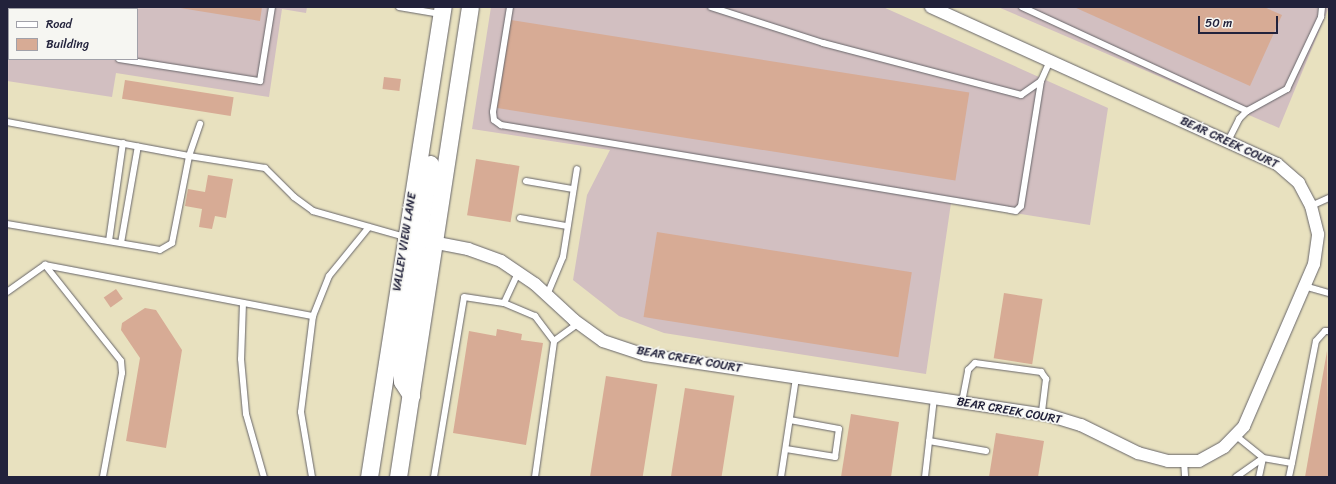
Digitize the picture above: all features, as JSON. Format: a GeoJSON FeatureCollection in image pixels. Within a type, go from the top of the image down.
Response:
{"type":"FeatureCollection","features":[{"type":"Feature","properties":{"kind":"main road"},"geometry":{"type":"LineString","coordinates":[[398,477],[470,7]]}},
{"type":"Feature","properties":{"kind":"main road","name":"VALLEY VIEW LANE"},"geometry":{"type":"LineString","coordinates":[[369,477],[442,11]]}},
{"type":"Feature","properties":{"kind":"main road"},"geometry":{"type":"LineString","coordinates":[[431,83],[436,99],[437,118],[420,225],[422,236],[434,243]]}},
{"type":"Feature","properties":{"kind":"main road"},"geometry":{"type":"LineString","coordinates":[[406,238],[416,245],[418,255],[402,364],[402,381],[411,395]]}},
{"type":"Feature","properties":{"kind":"street","name":"BEAR CREEK COURT"},"geometry":{"type":"LineString","coordinates":[[406,238],[468,249],[501,261],[547,295],[579,323],[603,341],[645,355],[1042,414],[1081,425],[1138,453],[1168,461],[1199,461],[1224,447],[1244,426],[1314,264],[1318,234],[1311,206],[1299,183],[1277,164],[930,7]]}},
{"type":"Feature","properties":{"kind":"lane"},"geometry":{"type":"LineString","coordinates":[[125,60],[260,81],[272,7]]}},
{"type":"Feature","properties":{"kind":"lane"},"geometry":{"type":"LineString","coordinates":[[399,7],[442,11]]}},
{"type":"Feature","properties":{"kind":"lane"},"geometry":{"type":"LineString","coordinates":[[510,7],[493,112],[494,120],[501,125],[1016,211],[1021,206],[1041,81],[1050,61]]}},
{"type":"Feature","properties":{"kind":"lane"},"geometry":{"type":"LineString","coordinates":[[711,7],[823,43],[988,88],[1021,95],[1041,81]]}},
{"type":"Feature","properties":{"kind":"lane"},"geometry":{"type":"LineString","coordinates":[[1022,7],[1247,111]]}},
{"type":"Feature","properties":{"kind":"lane"},"geometry":{"type":"LineString","coordinates":[[1228,141],[1239,120],[1247,111],[1287,89],[1321,17],[1322,7]]}},
{"type":"Feature","properties":{"kind":"lane"},"geometry":{"type":"LineString","coordinates":[[7,122],[189,156],[266,168],[294,197],[313,211],[369,226],[406,238]]}},
{"type":"Feature","properties":{"kind":"lane"},"geometry":{"type":"LineString","coordinates":[[7,224],[160,250],[172,243],[189,156],[200,124]]}},
{"type":"Feature","properties":{"kind":"lane"},"geometry":{"type":"LineString","coordinates":[[109,241],[123,143]]}},
{"type":"Feature","properties":{"kind":"lane"},"geometry":{"type":"LineString","coordinates":[[121,243],[138,146]]}},
{"type":"Feature","properties":{"kind":"lane"},"geometry":{"type":"LineString","coordinates":[[547,295],[560,267],[577,170]]}},
{"type":"Feature","properties":{"kind":"lane"},"geometry":{"type":"LineString","coordinates":[[526,181],[573,189]]}},
{"type":"Feature","properties":{"kind":"lane"},"geometry":{"type":"LineString","coordinates":[[1311,206],[1329,198]]}},
{"type":"Feature","properties":{"kind":"lane"},"geometry":{"type":"LineString","coordinates":[[520,218],[567,226]]}},
{"type":"Feature","properties":{"kind":"lane"},"geometry":{"type":"LineString","coordinates":[[312,477],[301,412],[313,316],[329,276],[369,226]]}},
{"type":"Feature","properties":{"kind":"lane"},"geometry":{"type":"LineString","coordinates":[[7,292],[45,265],[313,316]]}},
{"type":"Feature","properties":{"kind":"lane"},"geometry":{"type":"LineString","coordinates":[[45,265],[120,362],[122,373],[103,477]]}},
{"type":"Feature","properties":{"kind":"lane"},"geometry":{"type":"LineString","coordinates":[[504,303],[518,273]]}},
{"type":"Feature","properties":{"kind":"lane"},"geometry":{"type":"LineString","coordinates":[[1304,286],[1329,293]]}},
{"type":"Feature","properties":{"kind":"lane"},"geometry":{"type":"LineString","coordinates":[[434,477],[464,297],[504,303],[535,316],[554,341],[535,477]]}},
{"type":"Feature","properties":{"kind":"lane"},"geometry":{"type":"LineString","coordinates":[[243,303],[241,359],[246,414],[264,477]]}},
{"type":"Feature","properties":{"kind":"lane"},"geometry":{"type":"LineString","coordinates":[[554,341],[579,323]]}},
{"type":"Feature","properties":{"kind":"lane"},"geometry":{"type":"LineString","coordinates":[[1289,477],[1316,341],[1325,331],[1329,331]]}},
{"type":"Feature","properties":{"kind":"lane"},"geometry":{"type":"LineString","coordinates":[[962,402],[968,370],[975,363],[1040,372],[1046,379],[1042,414]]}},
{"type":"Feature","properties":{"kind":"lane"},"geometry":{"type":"LineString","coordinates":[[781,477],[796,378]]}},
{"type":"Feature","properties":{"kind":"lane"},"geometry":{"type":"LineString","coordinates":[[925,477],[934,398]]}},
{"type":"Feature","properties":{"kind":"lane"},"geometry":{"type":"LineString","coordinates":[[786,449],[835,457],[839,429],[790,420]]}},
{"type":"Feature","properties":{"kind":"lane"},"geometry":{"type":"LineString","coordinates":[[1235,435],[1263,458],[1292,463]]}},
{"type":"Feature","properties":{"kind":"lane"},"geometry":{"type":"LineString","coordinates":[[929,441],[986,451]]}},
{"type":"Feature","properties":{"kind":"lane"},"geometry":{"type":"LineString","coordinates":[[1236,477],[1263,458]]}},
{"type":"Feature","properties":{"kind":"lane"},"geometry":{"type":"LineString","coordinates":[[1259,477],[1263,458]]}},
{"type":"Feature","properties":{"kind":"lane"},"geometry":{"type":"LineString","coordinates":[[1184,461],[1185,477]]}},
{"type":"Feature","properties":{"kind":"shaded area"},"geometry":{"type":"Polygon","coordinates":[[[7,7],[307,7],[306,13],[282,9],[269,97],[116,73],[112,97],[7,81],[7,7]]]}},
{"type":"Feature","properties":{"kind":"shaded area"},"geometry":{"type":"Polygon","coordinates":[[[491,7],[883,7],[1108,108],[1090,225],[951,203],[926,374],[664,333],[619,316],[573,280],[587,195],[610,150],[472,129],[491,7]]]}},
{"type":"Feature","properties":{"kind":"shaded area"},"geometry":{"type":"Polygon","coordinates":[[[998,7],[1329,7],[1279,128],[998,7]]]}},
{"type":"Feature","properties":{"kind":"building"},"geometry":{"type":"Polygon","coordinates":[[[174,7],[262,7],[260,21],[174,7]]]}},
{"type":"Feature","properties":{"kind":"building"},"geometry":{"type":"Polygon","coordinates":[[[1074,7],[1264,7],[1282,15],[1250,86],[1074,7]]]}},
{"type":"Feature","properties":{"kind":"building"},"geometry":{"type":"Polygon","coordinates":[[[511,20],[969,93],[955,180],[497,108],[511,20]]]}},
{"type":"Feature","properties":{"kind":"building"},"geometry":{"type":"Polygon","coordinates":[[[384,77],[401,79],[399,91],[383,89],[384,77]]]}},
{"type":"Feature","properties":{"kind":"building"},"geometry":{"type":"Polygon","coordinates":[[[125,80],[234,97],[231,116],[122,99],[125,80]]]}},
{"type":"Feature","properties":{"kind":"building"},"geometry":{"type":"Polygon","coordinates":[[[476,159],[519,166],[511,222],[467,215],[476,159]]]}},
{"type":"Feature","properties":{"kind":"building"},"geometry":{"type":"Polygon","coordinates":[[[208,175],[233,179],[226,218],[215,216],[212,229],[199,227],[202,209],[185,206],[188,189],[205,192],[208,175]]]}},
{"type":"Feature","properties":{"kind":"building"},"geometry":{"type":"Polygon","coordinates":[[[657,232],[912,272],[898,357],[644,317],[657,232]]]}},
{"type":"Feature","properties":{"kind":"building"},"geometry":{"type":"Polygon","coordinates":[[[116,289],[123,299],[111,307],[104,298],[116,289]]]}},
{"type":"Feature","properties":{"kind":"building"},"geometry":{"type":"Polygon","coordinates":[[[1004,293],[1043,299],[1032,364],[994,358],[1004,293]]]}},
{"type":"Feature","properties":{"kind":"building"},"geometry":{"type":"Polygon","coordinates":[[[145,308],[156,310],[182,350],[166,448],[126,441],[140,358],[121,330],[122,323],[145,308]]]}},
{"type":"Feature","properties":{"kind":"building"},"geometry":{"type":"Polygon","coordinates":[[[497,329],[522,334],[521,340],[543,343],[526,445],[453,433],[469,331],[496,336],[497,329]]]}},
{"type":"Feature","properties":{"kind":"building"},"geometry":{"type":"Polygon","coordinates":[[[1327,351],[1329,477],[1305,477],[1327,351]]]}},
{"type":"Feature","properties":{"kind":"building"},"geometry":{"type":"Polygon","coordinates":[[[606,376],[657,384],[643,477],[590,477],[606,376]]]}},
{"type":"Feature","properties":{"kind":"building"},"geometry":{"type":"Polygon","coordinates":[[[685,388],[734,396],[722,477],[671,477],[685,388]]]}},
{"type":"Feature","properties":{"kind":"building"},"geometry":{"type":"Polygon","coordinates":[[[851,414],[899,422],[891,477],[841,477],[851,414]]]}},
{"type":"Feature","properties":{"kind":"building"},"geometry":{"type":"Polygon","coordinates":[[[996,433],[1044,441],[1038,477],[989,477],[996,433]]]}}]}
